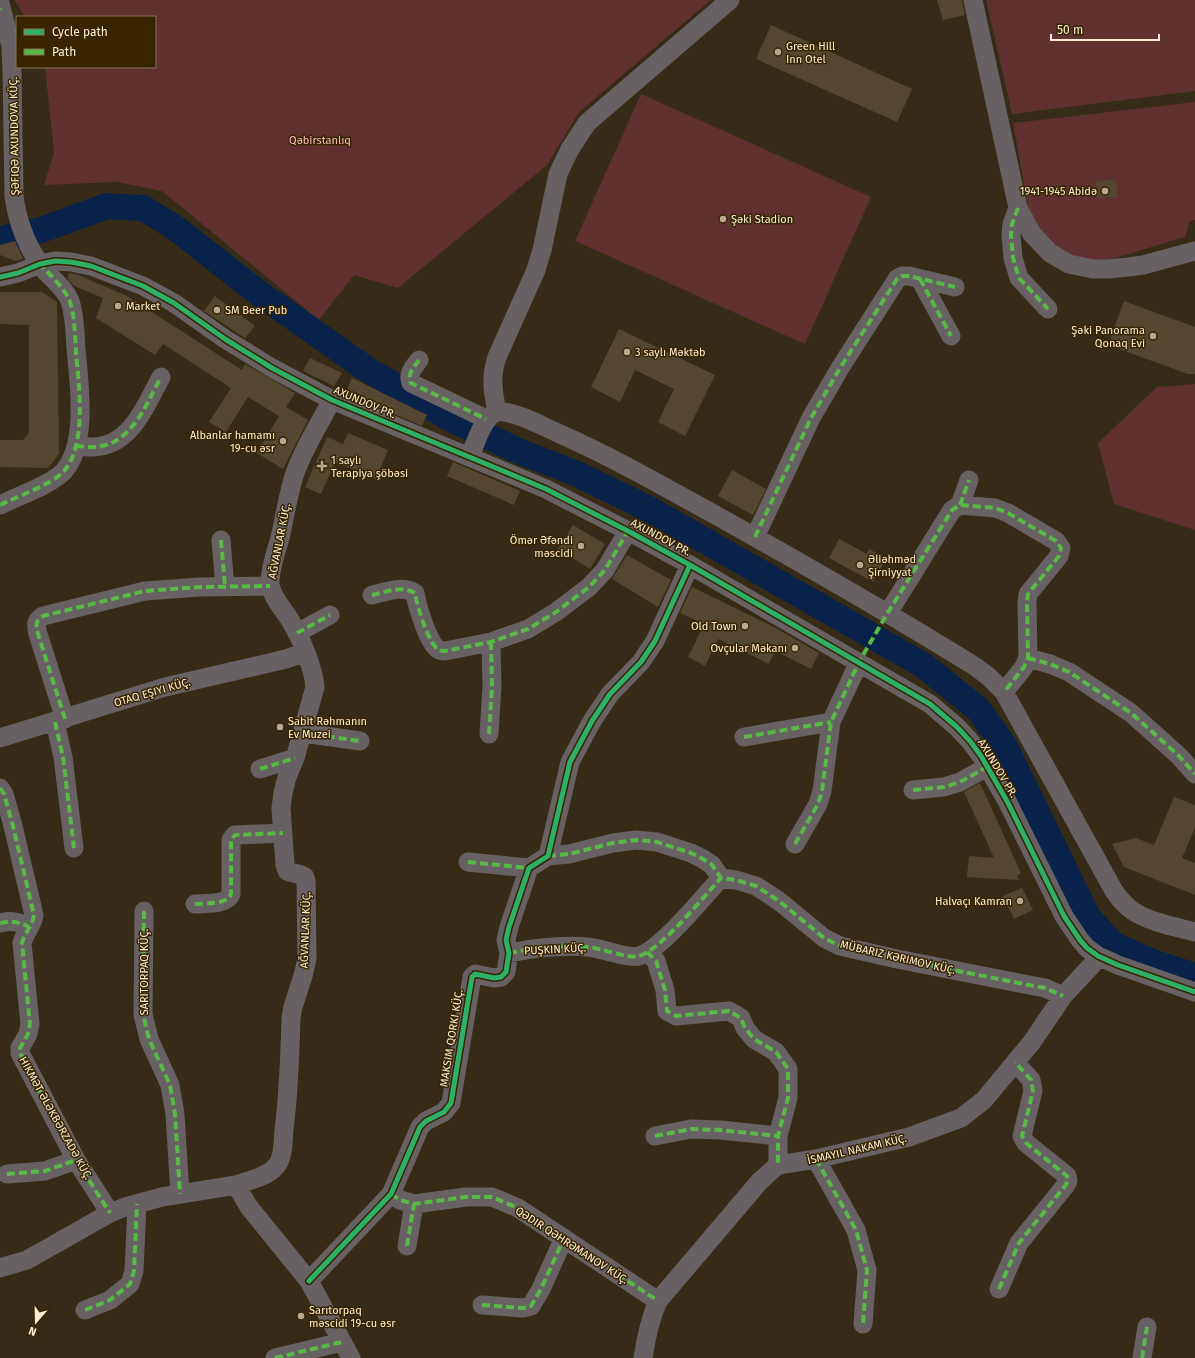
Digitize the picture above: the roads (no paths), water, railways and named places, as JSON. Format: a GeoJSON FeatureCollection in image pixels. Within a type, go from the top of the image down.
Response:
{"type":"FeatureCollection","features":[{"type":"Feature","properties":{"kind":"street"},"geometry":{"type":"LineString","coordinates":[[473,449],[492,416],[493,368],[536,270],[542,250],[558,174],[570,149],[587,123],[730,0]]}},
{"type":"Feature","properties":{"kind":"street"},"geometry":{"type":"LineString","coordinates":[[974,0],[1018,208],[1032,234],[1050,253],[1069,264],[1093,268],[1108,269],[1143,265],[1195,251]]}},
{"type":"Feature","properties":{"kind":"street","name":"ŞƏFIQƏ AXUNDOVA KÜÇ."},"geometry":{"type":"LineString","coordinates":[[0,7],[11,46],[13,79],[14,196],[16,209],[29,244],[40,264],[57,282],[69,300],[73,320],[81,406],[76,446],[64,470],[51,481],[0,505]]}},
{"type":"Feature","properties":{"kind":"street"},"geometry":{"type":"LineString","coordinates":[[1018,208],[1012,224],[1010,235],[1013,258],[1019,278],[1048,309]]}},
{"type":"Feature","properties":{"kind":"street","name":"AXUNDOV PR."},"geometry":{"type":"LineString","coordinates":[[0,277],[18,273],[40,264],[56,261],[91,266],[143,286],[174,303],[225,339],[272,368],[332,400],[473,449],[690,565],[930,704],[944,714],[970,741],[987,767],[1007,801],[1064,916],[1087,948],[1098,956],[1118,965],[1195,992]]}},
{"type":"Feature","properties":{"kind":"street"},"geometry":{"type":"LineString","coordinates":[[755,537],[810,418],[897,279],[902,276],[955,287]]}},
{"type":"Feature","properties":{"kind":"street"},"geometry":{"type":"LineString","coordinates":[[920,279],[950,336]]}},
{"type":"Feature","properties":{"kind":"street"},"geometry":{"type":"LineString","coordinates":[[419,360],[410,372],[409,378],[411,383],[492,416],[504,412],[530,421],[619,462],[888,613],[976,667],[1004,692],[1114,891],[1123,903],[1133,912],[1150,919],[1195,932]]}},
{"type":"Feature","properties":{"kind":"street"},"geometry":{"type":"LineString","coordinates":[[76,446],[93,448],[119,439],[130,430],[139,417],[161,377]]}},
{"type":"Feature","properties":{"kind":"street","name":"AĞVANLAR KÜÇ."},"geometry":{"type":"LineString","coordinates":[[236,1185],[262,1176],[272,1170],[279,1162],[282,1152],[289,1092],[293,1007],[304,976],[306,959],[306,881],[305,877],[301,874],[290,873],[287,871],[285,865],[281,808],[282,793],[303,733],[315,687],[314,676],[297,633],[270,586],[272,569],[289,493],[296,472],[309,443],[332,400]]}},
{"type":"Feature","properties":{"kind":"street"},"geometry":{"type":"LineString","coordinates":[[888,613],[952,510],[960,505],[970,480]]}},
{"type":"Feature","properties":{"kind":"street"},"geometry":{"type":"LineString","coordinates":[[960,505],[995,508],[1008,513],[1056,541],[1061,548],[1059,556],[1028,594],[1028,658],[1024,667],[1004,692]]}},
{"type":"Feature","properties":{"kind":"street"},"geometry":{"type":"LineString","coordinates":[[372,595],[401,588],[415,593],[417,607],[432,642],[438,650],[445,651],[490,642],[528,629],[556,612],[589,587],[605,570],[628,531]]}},
{"type":"Feature","properties":{"kind":"street"},"geometry":{"type":"LineString","coordinates":[[221,540],[225,587]]}},
{"type":"Feature","properties":{"kind":"street"},"geometry":{"type":"LineString","coordinates":[[548,856],[570,762],[592,721],[610,694],[641,662],[655,641],[690,565]]}},
{"type":"Feature","properties":{"kind":"street"},"geometry":{"type":"LineString","coordinates":[[74,848],[62,757],[60,720],[38,634],[36,624],[38,620],[43,616],[144,591],[200,587],[270,586]]}},
{"type":"Feature","properties":{"kind":"street"},"geometry":{"type":"LineString","coordinates":[[297,633],[330,615]]}},
{"type":"Feature","properties":{"kind":"street"},"geometry":{"type":"LineString","coordinates":[[489,734],[492,687],[490,642]]}},
{"type":"Feature","properties":{"kind":"street","name":"OTAQ EŞIYI KÜÇ."},"geometry":{"type":"LineString","coordinates":[[0,738],[165,687],[286,658],[305,652]]}},
{"type":"Feature","properties":{"kind":"street"},"geometry":{"type":"LineString","coordinates":[[1028,658],[1050,664],[1069,672],[1131,714],[1179,756],[1195,774]]}},
{"type":"Feature","properties":{"kind":"street"},"geometry":{"type":"LineString","coordinates":[[795,844],[818,804],[822,791],[831,722],[859,662]]}},
{"type":"Feature","properties":{"kind":"street"},"geometry":{"type":"LineString","coordinates":[[744,738],[831,722]]}},
{"type":"Feature","properties":{"kind":"street"},"geometry":{"type":"LineString","coordinates":[[303,733],[360,741]]}},
{"type":"Feature","properties":{"kind":"street"},"geometry":{"type":"LineString","coordinates":[[260,769],[295,758]]}},
{"type":"Feature","properties":{"kind":"street"},"geometry":{"type":"LineString","coordinates":[[913,790],[944,787],[960,782],[987,767]]}},
{"type":"Feature","properties":{"kind":"street","name":"HIKMƏT ƏLƏKBƏRZADƏ KÜÇ."},"geometry":{"type":"LineString","coordinates":[[0,788],[4,794],[12,822],[34,915],[33,921],[24,935],[22,943],[30,1024],[28,1034],[20,1048],[20,1053],[76,1160],[110,1213]]}},
{"type":"Feature","properties":{"kind":"street"},"geometry":{"type":"LineString","coordinates":[[196,904],[226,901],[230,898],[231,840],[236,835],[283,833]]}},
{"type":"Feature","properties":{"kind":"street"},"geometry":{"type":"LineString","coordinates":[[468,862],[529,868],[548,856],[569,854],[613,843],[636,840],[657,842],[691,853],[712,865],[721,878]]}},
{"type":"Feature","properties":{"kind":"street","name":"MAKSIM QORKI KÜÇ."},"geometry":{"type":"LineString","coordinates":[[309,1281],[391,1194],[420,1127],[426,1121],[444,1112],[451,1103],[472,977],[475,974],[494,978],[501,977],[506,972],[509,953],[506,940],[529,868]]}},
{"type":"Feature","properties":{"kind":"street","name":"PUŞKIN KÜÇ."},"geometry":{"type":"LineString","coordinates":[[509,953],[522,950],[589,947],[631,956],[639,956],[665,939],[721,878]]}},
{"type":"Feature","properties":{"kind":"street","name":"MÜBARIZ KƏRIMOV KÜÇ."},"geometry":{"type":"LineString","coordinates":[[721,878],[736,880],[756,886],[779,901],[824,938],[840,946],[897,959],[1045,988],[1063,996]]}},
{"type":"Feature","properties":{"kind":"street"},"geometry":{"type":"LineString","coordinates":[[144,911],[143,1014],[149,1039],[170,1086],[175,1114],[180,1194]]}},
{"type":"Feature","properties":{"kind":"street"},"geometry":{"type":"LineString","coordinates":[[0,923],[8,921],[18,922],[29,927]]}},
{"type":"Feature","properties":{"kind":"street"},"geometry":{"type":"LineString","coordinates":[[647,952],[656,961],[665,990],[667,1011],[676,1016],[729,1011],[741,1018],[745,1028],[754,1039],[776,1052],[788,1069],[788,1098],[778,1136],[778,1165]]}},
{"type":"Feature","properties":{"kind":"street"},"geometry":{"type":"LineString","coordinates":[[643,1358],[653,1311],[658,1300],[760,1181],[778,1165],[816,1159],[910,1137],[961,1118],[984,1100],[1032,1042],[1063,996],[1098,956]]}},
{"type":"Feature","properties":{"kind":"street"},"geometry":{"type":"LineString","coordinates":[[999,1289],[1019,1243],[1068,1181],[1067,1176],[1026,1143],[1022,1136],[1033,1091],[1031,1080],[1016,1062]]}},
{"type":"Feature","properties":{"kind":"street"},"geometry":{"type":"LineString","coordinates":[[655,1136],[691,1129],[720,1130],[778,1136]]}},
{"type":"Feature","properties":{"kind":"street"},"geometry":{"type":"LineString","coordinates":[[816,1159],[856,1230],[867,1270],[863,1324]]}},
{"type":"Feature","properties":{"kind":"street"},"geometry":{"type":"LineString","coordinates":[[7,1174],[45,1172],[76,1160]]}},
{"type":"Feature","properties":{"kind":"street"},"geometry":{"type":"LineString","coordinates":[[0,1268],[26,1260],[110,1213],[162,1197],[236,1185],[248,1207],[309,1281],[351,1358]]}},
{"type":"Feature","properties":{"kind":"street","name":"QƏDIR QƏHRƏMANOV KÜÇ."},"geometry":{"type":"LineString","coordinates":[[391,1194],[400,1200],[414,1204],[466,1196],[492,1197],[518,1208],[658,1300]]}},
{"type":"Feature","properties":{"kind":"street"},"geometry":{"type":"LineString","coordinates":[[85,1310],[110,1300],[130,1284],[134,1271],[137,1204]]}},
{"type":"Feature","properties":{"kind":"street"},"geometry":{"type":"LineString","coordinates":[[407,1246],[414,1204]]}},
{"type":"Feature","properties":{"kind":"street"},"geometry":{"type":"LineString","coordinates":[[482,1304],[523,1308],[531,1306],[541,1289],[564,1238]]}},
{"type":"Feature","properties":{"kind":"street"},"geometry":{"type":"LineString","coordinates":[[1142,1358],[1148,1327]]}},
{"type":"Feature","properties":{"kind":"street"},"geometry":{"type":"LineString","coordinates":[[275,1358],[342,1342]]}},
{"type":"Feature","properties":{"kind":"waterway"},"geometry":{"type":"LineString","coordinates":[[0,239],[41,230],[107,206],[143,208],[174,227],[260,294],[365,368],[451,419],[516,450],[577,474],[651,510],[923,665],[978,709],[1004,745],[1088,917],[1114,945],[1155,963],[1195,976]]}},
{"type":"Feature","properties":{"kind":"place","name":"Green Hill Inn Otel"},"geometry":{"type":"Point","coordinates":[778,52]}},
{"type":"Feature","properties":{"kind":"place","name":"1941-1945 Abidə"},"geometry":{"type":"Point","coordinates":[1105,191]}},
{"type":"Feature","properties":{"kind":"place","name":"Şəki Stadion"},"geometry":{"type":"Point","coordinates":[723,219]}},
{"type":"Feature","properties":{"kind":"place","name":"Market"},"geometry":{"type":"Point","coordinates":[118,306]}},
{"type":"Feature","properties":{"kind":"place","name":"SM Beer Pub"},"geometry":{"type":"Point","coordinates":[217,310]}},
{"type":"Feature","properties":{"kind":"place","name":"Şəki Panorama Qonaq Evi"},"geometry":{"type":"Point","coordinates":[1153,336]}},
{"type":"Feature","properties":{"kind":"place","name":"3 saylı Məktəb"},"geometry":{"type":"Point","coordinates":[627,352]}},
{"type":"Feature","properties":{"kind":"place","name":"Albanlar hamamı 19-cu əsr"},"geometry":{"type":"Point","coordinates":[283,441]}},
{"type":"Feature","properties":{"kind":"place","name":"1 saylı Terapiya şöbəsi"},"geometry":{"type":"Point","coordinates":[322,466]}},
{"type":"Feature","properties":{"kind":"place","name":"Ömər Əfəndi məscidi"},"geometry":{"type":"Point","coordinates":[581,546]}},
{"type":"Feature","properties":{"kind":"place","name":"Əliəhməd Şirniyyat"},"geometry":{"type":"Point","coordinates":[860,565]}},
{"type":"Feature","properties":{"kind":"place","name":"Old Town"},"geometry":{"type":"Point","coordinates":[745,626]}},
{"type":"Feature","properties":{"kind":"place","name":"Ovçular Məkanı"},"geometry":{"type":"Point","coordinates":[795,648]}},
{"type":"Feature","properties":{"kind":"place","name":"Sabit Rəhmanın Ev Muzei"},"geometry":{"type":"Point","coordinates":[280,727]}},
{"type":"Feature","properties":{"kind":"place","name":"Halvaçı Kamran"},"geometry":{"type":"Point","coordinates":[1020,901]}},
{"type":"Feature","properties":{"kind":"place","name":"Sarıtorpaq məscidi 19-cu əsr"},"geometry":{"type":"Point","coordinates":[301,1316]}},
{"type":"Feature","properties":{"kind":"park label","name":"Qəbirstanlıq"},"geometry":{"type":"Point","coordinates":[320,140]}}]}
